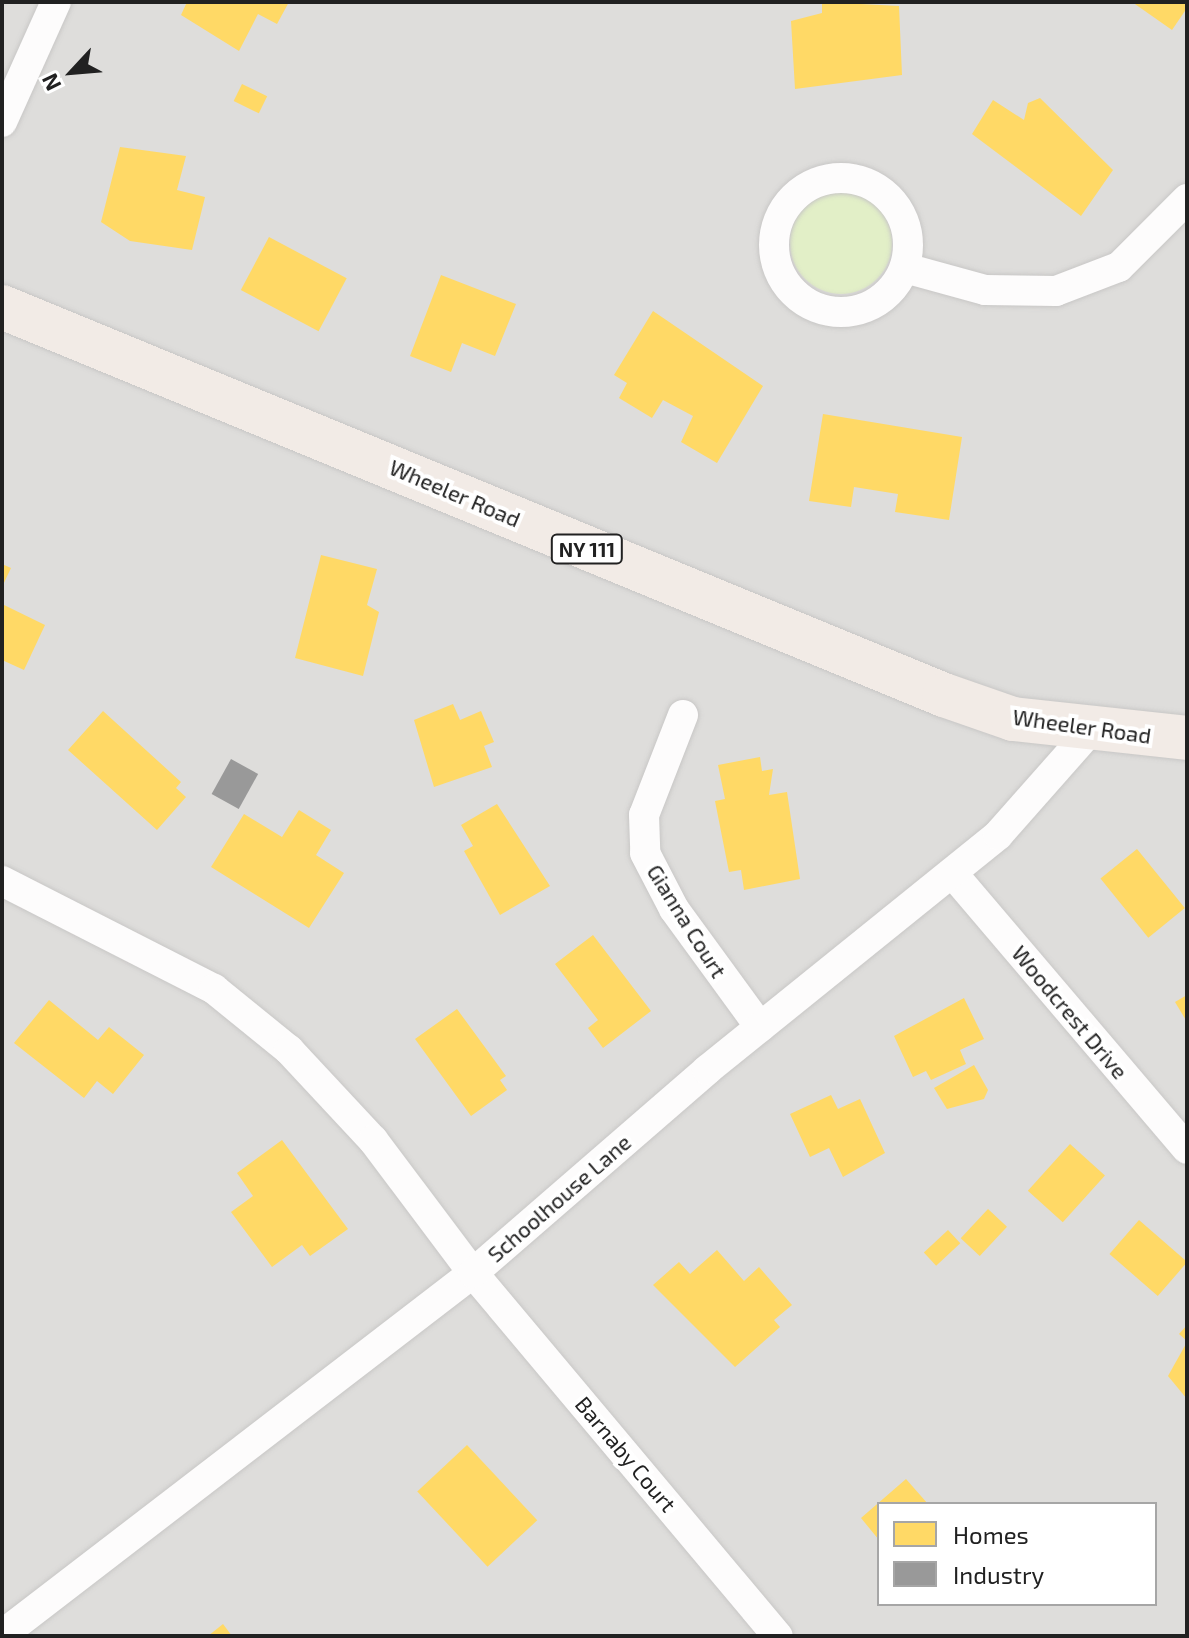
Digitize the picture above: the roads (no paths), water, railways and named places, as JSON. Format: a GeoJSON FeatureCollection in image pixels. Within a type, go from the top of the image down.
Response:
{"type":"FeatureCollection","features":[{"type":"Feature","properties":{"kind":"main road","name":"Wheeler Road"},"geometry":{"type":"LineString","coordinates":[[2,307],[944,695],[1013,719],[1089,732],[1187,738]]}},
{"type":"Feature","properties":{"kind":"street"},"geometry":{"type":"LineString","coordinates":[[2,122],[56,2]]}},
{"type":"Feature","properties":{"kind":"street"},"geometry":{"type":"LineString","coordinates":[[862,180],[897,205],[906,225],[905,268],[877,303],[833,313],[793,292],[780,273],[776,229],[784,208],[818,181],[862,180]]}},
{"type":"Feature","properties":{"kind":"street"},"geometry":{"type":"LineString","coordinates":[[905,268],[985,290],[1056,291],[1119,267],[1187,199]]}},
{"type":"Feature","properties":{"kind":"street","name":"Gianna Court"},"geometry":{"type":"LineString","coordinates":[[683,715],[644,815],[645,853],[674,909],[760,1027]]}},
{"type":"Feature","properties":{"kind":"street","name":"Schoolhouse Lane"},"geometry":{"type":"LineString","coordinates":[[2,1635],[473,1273],[760,1027],[953,874],[1026,806],[1089,732]]}},
{"type":"Feature","properties":{"kind":"street","name":"Woodcrest Drive"},"geometry":{"type":"LineString","coordinates":[[953,874],[1187,1149]]}},
{"type":"Feature","properties":{"kind":"street","name":"Barnaby Court"},"geometry":{"type":"LineString","coordinates":[[2,881],[129,939],[214,989],[289,1050],[373,1140],[473,1273],[778,1636]]}}]}
